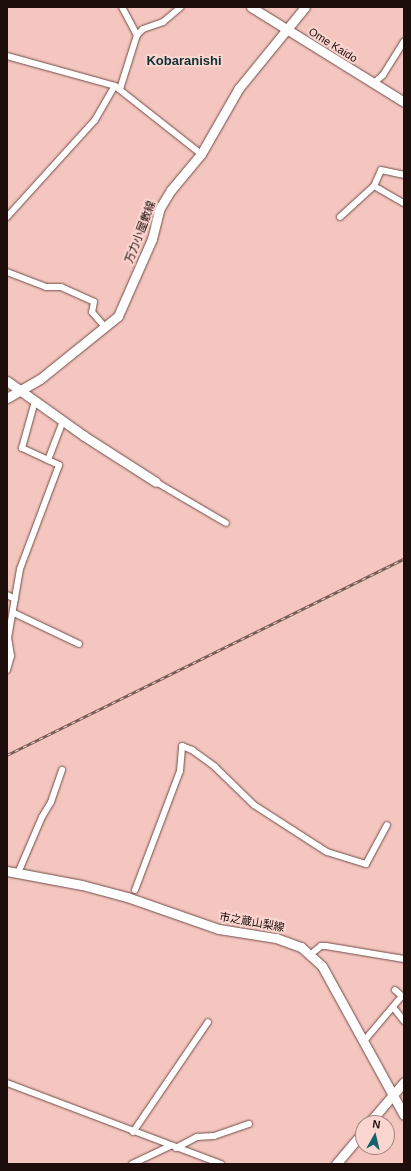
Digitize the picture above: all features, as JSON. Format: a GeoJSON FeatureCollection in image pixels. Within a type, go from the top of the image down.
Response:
{"type":"FeatureCollection","features":[{"type":"Feature","properties":{"kind":"main road","name":"Ome Kaido"},"geometry":{"type":"LineString","coordinates":[[251,7],[404,102]]}},
{"type":"Feature","properties":{"kind":"main road","name":"万力小屋敷線"},"geometry":{"type":"LineString","coordinates":[[7,398],[40,379],[106,328],[121,310],[152,239],[160,208],[171,190],[201,154],[239,88],[305,7]]}},
{"type":"Feature","properties":{"kind":"main road"},"geometry":{"type":"LineString","coordinates":[[7,381],[63,421],[156,482]]}},
{"type":"Feature","properties":{"kind":"main road","name":"市之蔵山梨線"},"geometry":{"type":"LineString","coordinates":[[7,871],[82,885],[127,897],[219,929],[287,941],[311,954],[322,966],[404,1115]]}},
{"type":"Feature","properties":{"kind":"main road"},"geometry":{"type":"LineString","coordinates":[[375,1115],[404,1082]]}},
{"type":"Feature","properties":{"kind":"main road"},"geometry":{"type":"LineString","coordinates":[[336,1164],[355,1141]]}},
{"type":"Feature","properties":{"kind":"street"},"geometry":{"type":"LineString","coordinates":[[122,7],[137,35]]}},
{"type":"Feature","properties":{"kind":"street"},"geometry":{"type":"LineString","coordinates":[[7,217],[96,120],[117,88],[137,35],[143,29],[163,22],[181,7]]}},
{"type":"Feature","properties":{"kind":"street"},"geometry":{"type":"LineString","coordinates":[[373,84],[383,74],[402,49],[404,41]]}},
{"type":"Feature","properties":{"kind":"street"},"geometry":{"type":"LineString","coordinates":[[7,56],[117,88],[201,154]]}},
{"type":"Feature","properties":{"kind":"street"},"geometry":{"type":"LineString","coordinates":[[340,217],[374,186],[381,170],[404,175]]}},
{"type":"Feature","properties":{"kind":"street"},"geometry":{"type":"LineString","coordinates":[[374,186],[404,203]]}},
{"type":"Feature","properties":{"kind":"street"},"geometry":{"type":"LineString","coordinates":[[7,272],[46,287],[61,287],[94,302],[92,312],[106,328]]}},
{"type":"Feature","properties":{"kind":"street"},"geometry":{"type":"LineString","coordinates":[[7,670],[11,656],[8,638],[14,612],[15,598],[28,544],[59,465],[22,448],[35,401]]}},
{"type":"Feature","properties":{"kind":"street"},"geometry":{"type":"LineString","coordinates":[[48,460],[63,421]]}},
{"type":"Feature","properties":{"kind":"street"},"geometry":{"type":"LineString","coordinates":[[156,482],[226,523]]}},
{"type":"Feature","properties":{"kind":"street"},"geometry":{"type":"LineString","coordinates":[[7,595],[15,598]]}},
{"type":"Feature","properties":{"kind":"street"},"geometry":{"type":"LineString","coordinates":[[14,612],[79,644]]}},
{"type":"Feature","properties":{"kind":"street"},"geometry":{"type":"LineString","coordinates":[[135,890],[180,771],[182,746],[192,750],[215,767],[254,805],[328,852],[366,864],[387,825]]}},
{"type":"Feature","properties":{"kind":"street"},"geometry":{"type":"LineString","coordinates":[[18,873],[51,802],[62,770]]}},
{"type":"Feature","properties":{"kind":"street"},"geometry":{"type":"LineString","coordinates":[[311,954],[321,946],[326,946],[404,959]]}},
{"type":"Feature","properties":{"kind":"street"},"geometry":{"type":"LineString","coordinates":[[364,1041],[403,996],[395,990]]}},
{"type":"Feature","properties":{"kind":"street"},"geometry":{"type":"LineString","coordinates":[[394,1007],[404,1020]]}},
{"type":"Feature","properties":{"kind":"street"},"geometry":{"type":"LineString","coordinates":[[133,1132],[208,1022]]}},
{"type":"Feature","properties":{"kind":"street"},"geometry":{"type":"LineString","coordinates":[[7,1083],[133,1132],[221,1164]]}},
{"type":"Feature","properties":{"kind":"street"},"geometry":{"type":"LineString","coordinates":[[132,1164],[197,1137],[214,1136],[249,1124]]}},
{"type":"Feature","properties":{"kind":"railway"},"geometry":{"type":"LineString","coordinates":[[7,755],[404,559]]}},
{"type":"Feature","properties":{"kind":"district","name":"Kobaranishi"},"geometry":{"type":"Point","coordinates":[184,61]}}]}
